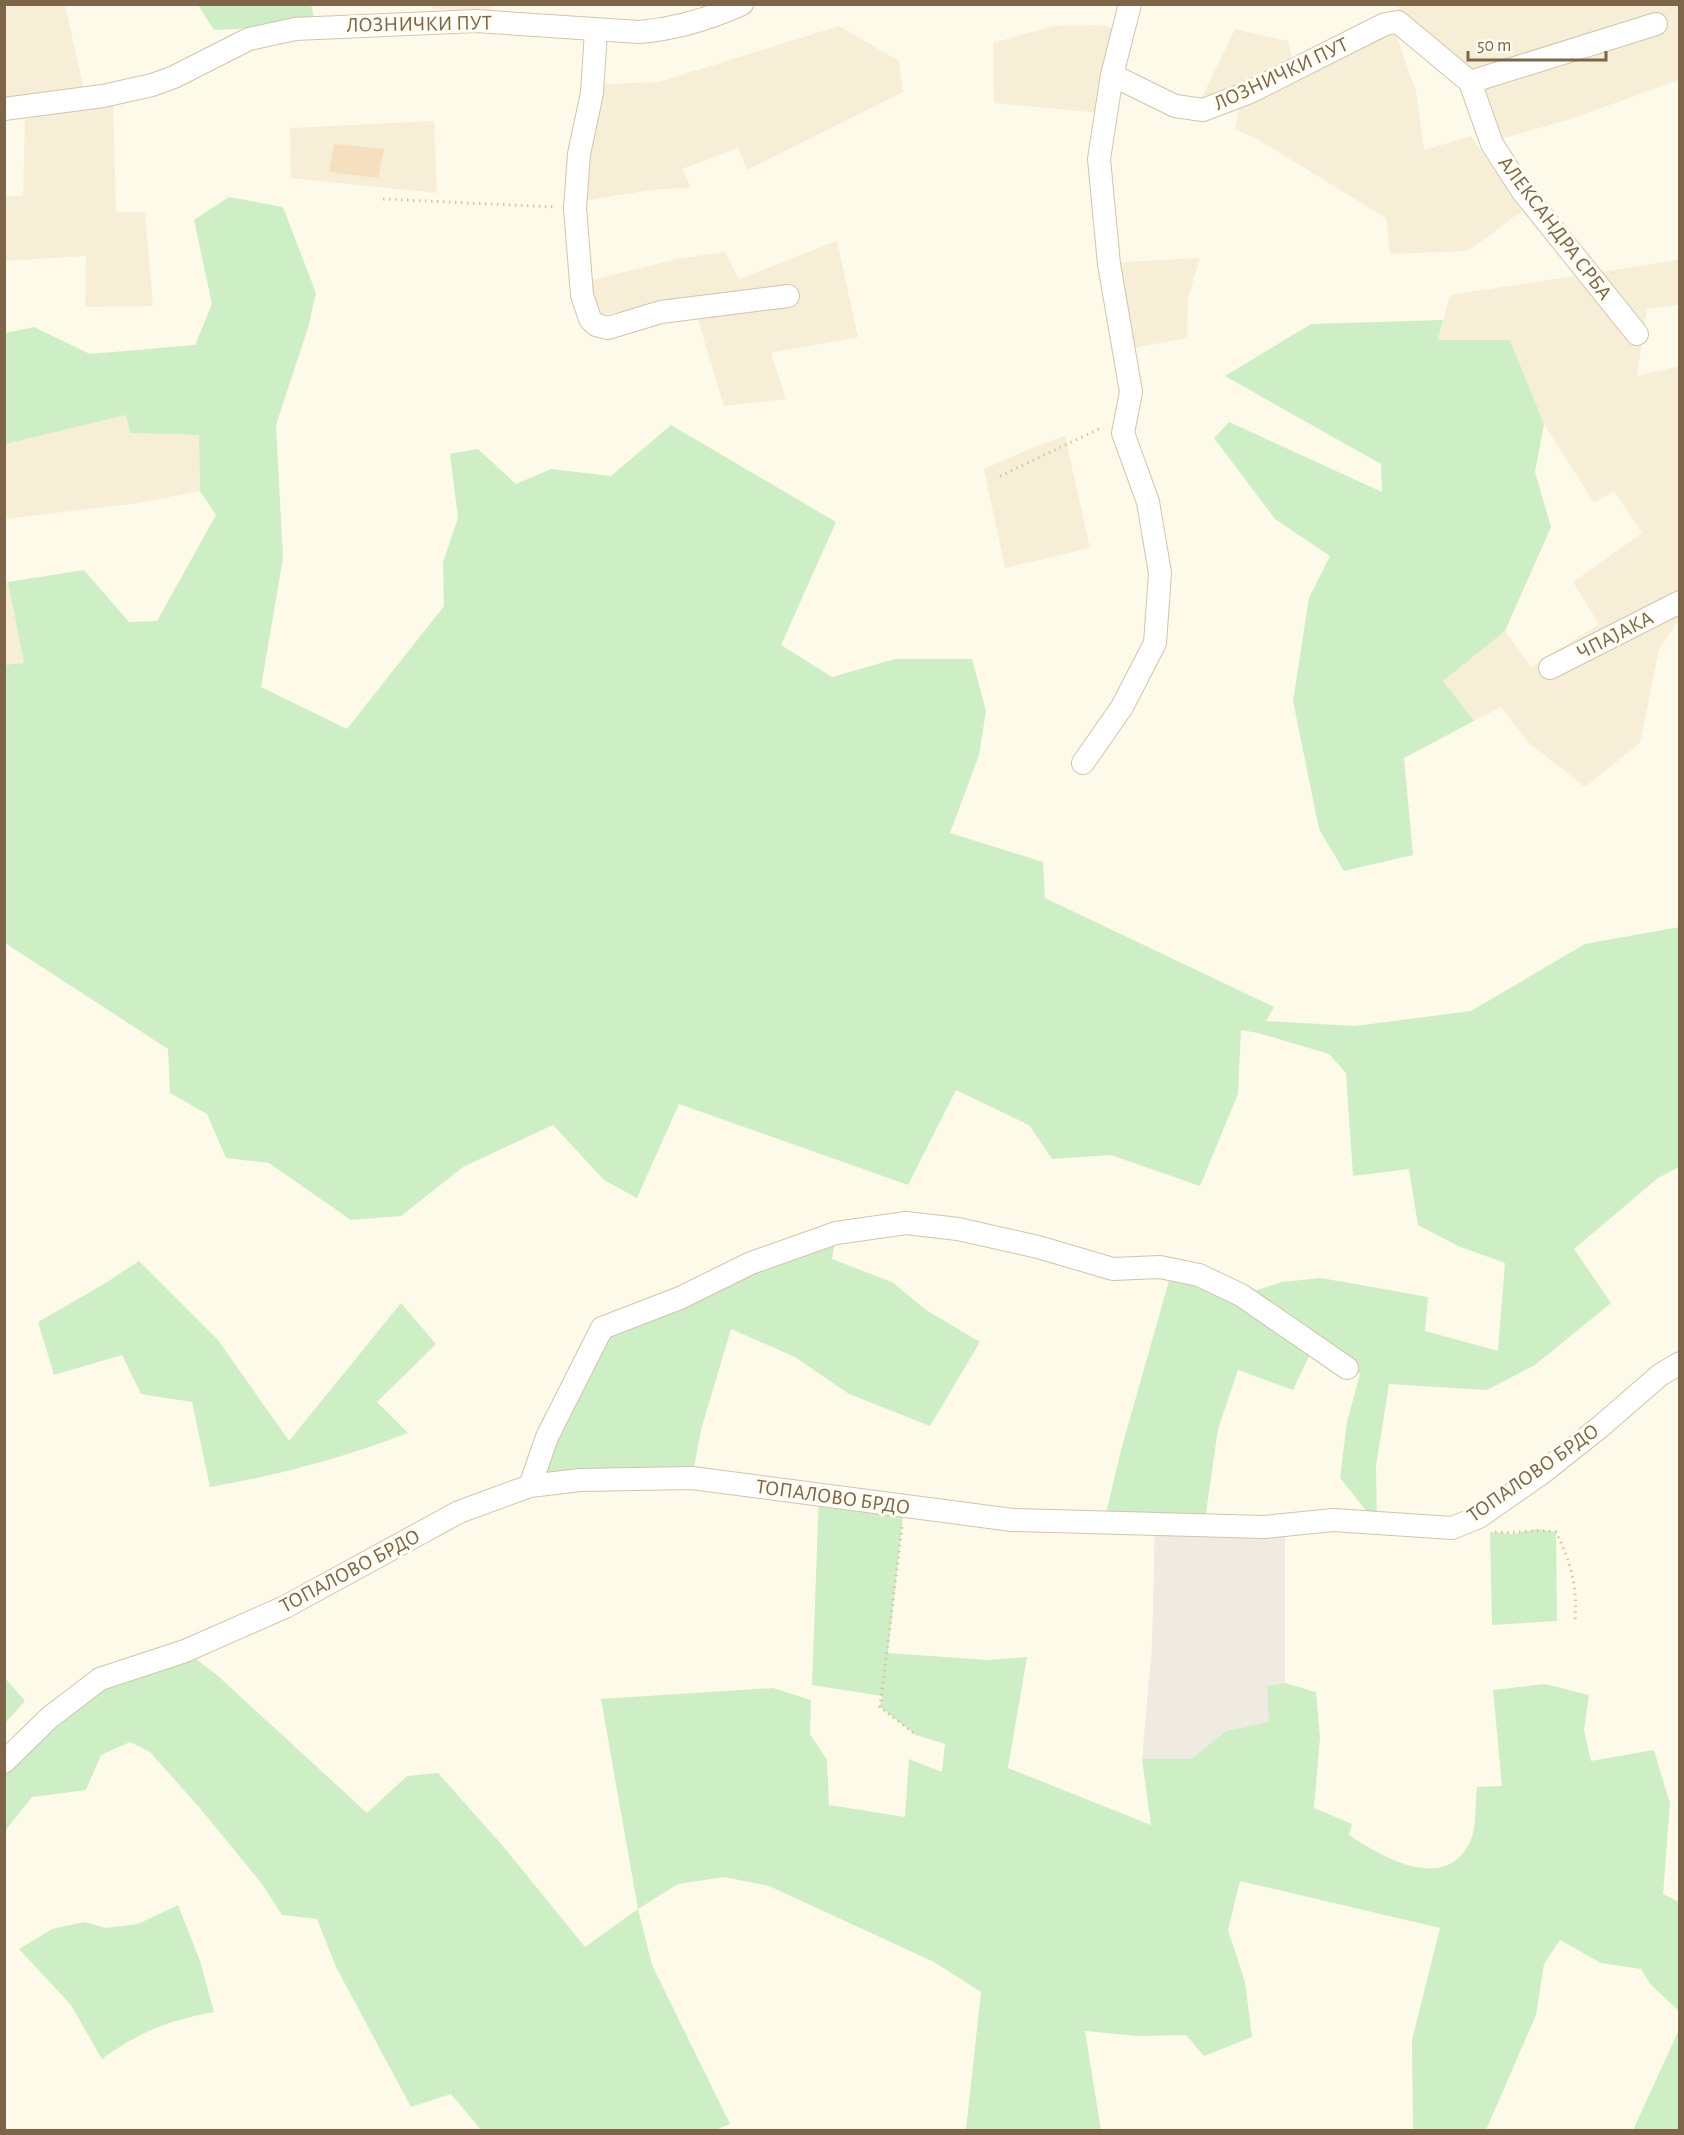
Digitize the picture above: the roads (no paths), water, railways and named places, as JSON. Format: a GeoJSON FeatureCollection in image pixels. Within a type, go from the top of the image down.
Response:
{"type":"FeatureCollection","features":[{"type":"Feature","properties":{"kind":"street","name":"ЛОЗНИЧКИ ПУТ"},"geometry":{"type":"LineString","coordinates":[[4,109],[103,96],[152,85],[174,77],[249,39],[274,32],[434,13],[476,21],[596,31],[660,30],[701,21],[742,4]]}},
{"type":"Feature","properties":{"kind":"street"},"geometry":{"type":"LineString","coordinates":[[1083,763],[1122,707],[1155,643],[1160,573],[1148,502],[1123,433],[1131,392],[1109,264],[1099,159],[1112,75],[1131,4]]}},
{"type":"Feature","properties":{"kind":"street","name":"ЛОЗНИЧКИ ПУТ"},"geometry":{"type":"LineString","coordinates":[[1112,75],[1175,106],[1203,110],[1250,92],[1403,13]]}},
{"type":"Feature","properties":{"kind":"street"},"geometry":{"type":"LineString","coordinates":[[1403,13],[1470,82],[1656,24]]}},
{"type":"Feature","properties":{"kind":"street"},"geometry":{"type":"LineString","coordinates":[[596,31],[592,93],[579,154],[575,208],[582,295],[590,319],[608,328],[661,312],[788,296]]}},
{"type":"Feature","properties":{"kind":"street","name":"АЛЕКСАНДРА СРБА"},"geometry":{"type":"LineString","coordinates":[[1470,82],[1492,144],[1524,192],[1637,334]]}},
{"type":"Feature","properties":{"kind":"street","name":"ЧПАЈАКА"},"geometry":{"type":"LineString","coordinates":[[1550,668],[1680,602]]}},
{"type":"Feature","properties":{"kind":"street"},"geometry":{"type":"LineString","coordinates":[[530,1486],[546,1437],[602,1328],[680,1298],[751,1263],[836,1233],[906,1224],[958,1229],[1038,1247],[1113,1269],[1160,1267],[1200,1275],[1241,1295],[1347,1368]]}},
{"type":"Feature","properties":{"kind":"street","name":"ТОПАЛОВО БРДО"},"geometry":{"type":"LineString","coordinates":[[4,1762],[49,1718],[100,1680],[185,1651],[285,1607],[459,1512],[530,1486],[580,1480],[692,1478],[1012,1520],[1264,1527],[1334,1520],[1452,1528],[1479,1517],[1542,1473],[1660,1375],[1680,1363]]}}]}
